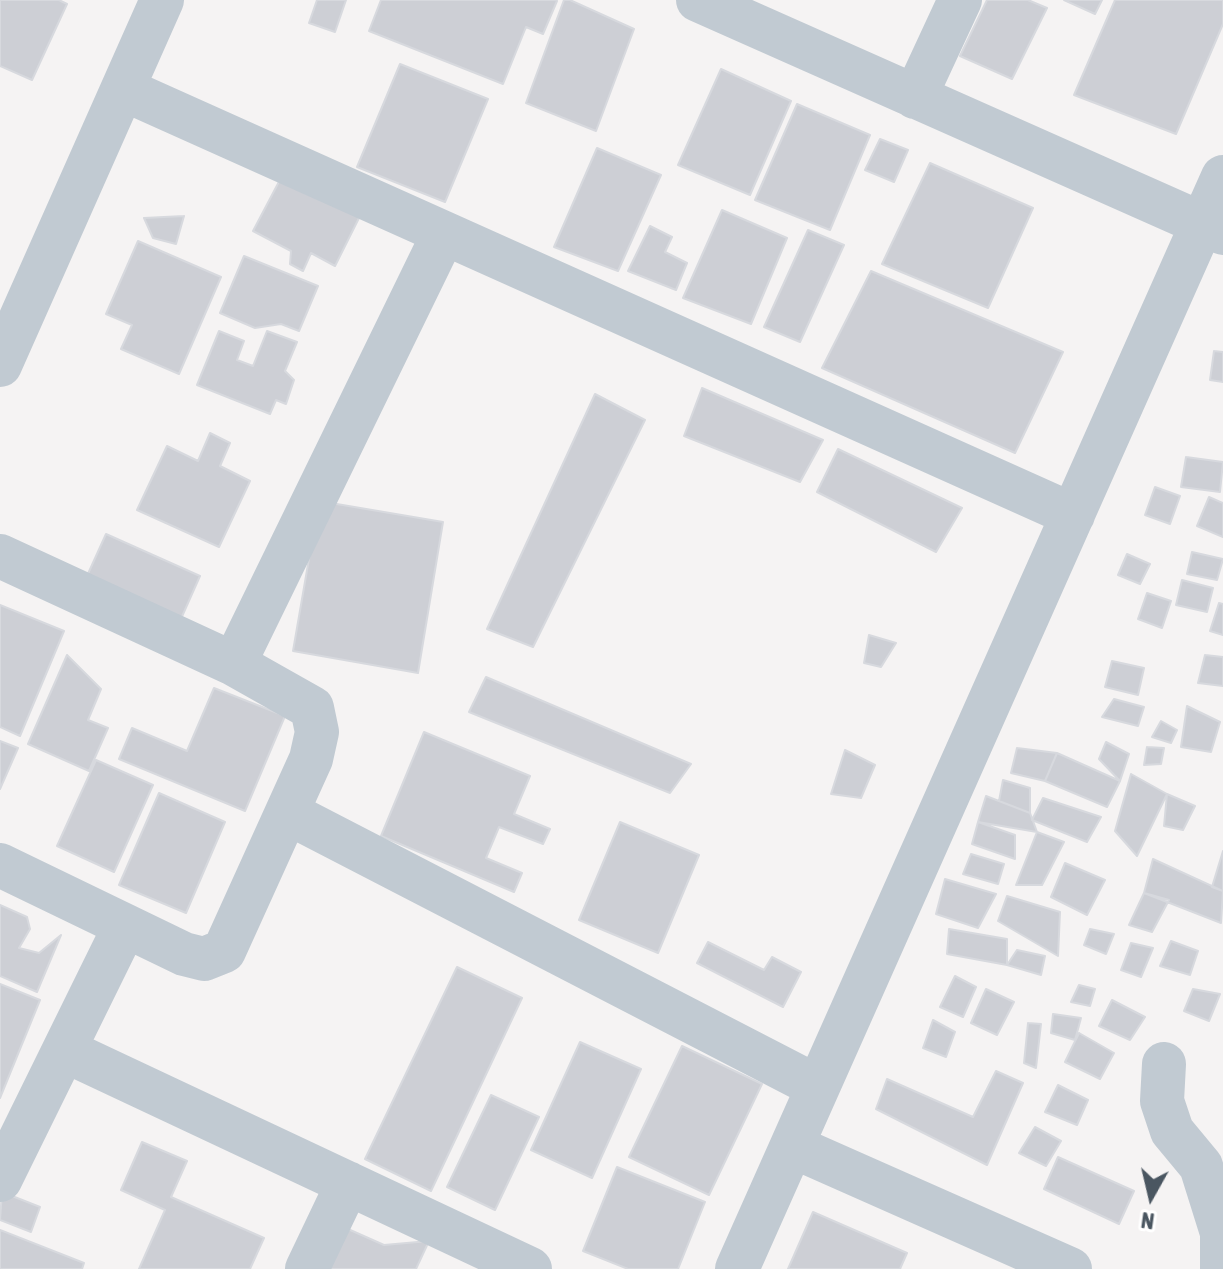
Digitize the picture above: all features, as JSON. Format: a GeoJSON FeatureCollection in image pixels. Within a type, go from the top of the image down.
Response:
{"type":"FeatureCollection","features":[{"type":"Feature","properties":{"kind":"street"},"geometry":{"type":"LineString","coordinates":[[0,365],[162,0]]}},
{"type":"Feature","properties":{"kind":"street"},"geometry":{"type":"LineString","coordinates":[[698,0],[1212,228]]}},
{"type":"Feature","properties":{"kind":"street"},"geometry":{"type":"LineString","coordinates":[[915,97],[960,0]]}},
{"type":"Feature","properties":{"kind":"street"},"geometry":{"type":"LineString","coordinates":[[123,89],[1073,515]]}},
{"type":"Feature","properties":{"kind":"street"},"geometry":{"type":"LineString","coordinates":[[737,1269],[1073,515],[1212,228],[1223,177]]}},
{"type":"Feature","properties":{"kind":"street"},"geometry":{"type":"LineString","coordinates":[[234,664],[444,233]]}},
{"type":"Feature","properties":{"kind":"street"},"geometry":{"type":"LineString","coordinates":[[0,556],[234,664],[312,708],[317,732],[311,759],[224,951],[204,959],[184,954],[0,865]]}},
{"type":"Feature","properties":{"kind":"street"},"geometry":{"type":"LineString","coordinates":[[288,813],[818,1087]]}},
{"type":"Feature","properties":{"kind":"street"},"geometry":{"type":"LineString","coordinates":[[0,1180],[125,926]]}},
{"type":"Feature","properties":{"kind":"street"},"geometry":{"type":"LineString","coordinates":[[64,1050],[348,1183],[461,1254],[530,1269]]}},
{"type":"Feature","properties":{"kind":"street"},"geometry":{"type":"LineString","coordinates":[[1164,1064],[1162,1101],[1172,1131],[1201,1166],[1222,1233],[1222,1269]]}},
{"type":"Feature","properties":{"kind":"street"},"geometry":{"type":"LineString","coordinates":[[792,1146],[1064,1268]]}},
{"type":"Feature","properties":{"kind":"street"},"geometry":{"type":"LineString","coordinates":[[307,1269],[348,1183]]}},
{"type":"Feature","properties":{"kind":"building"},"geometry":{"type":"Polygon","coordinates":[[[0,0],[59,0],[67,4],[32,80],[0,66],[0,0]]]}},
{"type":"Feature","properties":{"kind":"building"},"geometry":{"type":"Polygon","coordinates":[[[317,0],[346,0],[335,32],[309,23],[317,0]]]}},
{"type":"Feature","properties":{"kind":"building"},"geometry":{"type":"Polygon","coordinates":[[[381,0],[557,1],[543,34],[526,27],[503,84],[369,31],[381,0]]]}},
{"type":"Feature","properties":{"kind":"building"},"geometry":{"type":"Polygon","coordinates":[[[564,0],[634,29],[596,131],[526,103],[564,0]]]}},
{"type":"Feature","properties":{"kind":"building"},"geometry":{"type":"Polygon","coordinates":[[[987,0],[1028,0],[1047,8],[1012,79],[960,56],[987,0]]]}},
{"type":"Feature","properties":{"kind":"building"},"geometry":{"type":"Polygon","coordinates":[[[1064,0],[1102,0],[1095,14],[1064,0]]]}},
{"type":"Feature","properties":{"kind":"building"},"geometry":{"type":"Polygon","coordinates":[[[1115,0],[1223,0],[1223,24],[1176,134],[1074,95],[1115,0]]]}},
{"type":"Feature","properties":{"kind":"building"},"geometry":{"type":"Polygon","coordinates":[[[400,64],[488,99],[445,202],[357,167],[400,64]]]}},
{"type":"Feature","properties":{"kind":"building"},"geometry":{"type":"Polygon","coordinates":[[[721,69],[791,101],[750,195],[678,165],[721,69]]]}},
{"type":"Feature","properties":{"kind":"building"},"geometry":{"type":"Polygon","coordinates":[[[797,104],[870,135],[830,230],[755,200],[797,104]]]}},
{"type":"Feature","properties":{"kind":"building"},"geometry":{"type":"Polygon","coordinates":[[[880,139],[908,150],[894,182],[865,170],[880,139]]]}},
{"type":"Feature","properties":{"kind":"building"},"geometry":{"type":"Polygon","coordinates":[[[597,148],[661,175],[618,271],[554,247],[597,148]]]}},
{"type":"Feature","properties":{"kind":"building"},"geometry":{"type":"Polygon","coordinates":[[[930,163],[1033,208],[988,308],[882,264],[930,163]]]}},
{"type":"Feature","properties":{"kind":"building"},"geometry":{"type":"Polygon","coordinates":[[[282,176],[360,216],[335,266],[311,253],[303,271],[290,264],[291,251],[253,231],[282,176]]]}},
{"type":"Feature","properties":{"kind":"building"},"geometry":{"type":"Polygon","coordinates":[[[722,210],[787,238],[751,324],[683,298],[722,210]]]}},
{"type":"Feature","properties":{"kind":"building"},"geometry":{"type":"Polygon","coordinates":[[[184,216],[176,244],[153,238],[144,218],[184,216]]]}},
{"type":"Feature","properties":{"kind":"building"},"geometry":{"type":"Polygon","coordinates":[[[650,226],[672,237],[665,252],[687,263],[676,290],[628,271],[650,226]]]}},
{"type":"Feature","properties":{"kind":"building"},"geometry":{"type":"Polygon","coordinates":[[[808,230],[844,245],[800,342],[764,327],[808,230]]]}},
{"type":"Feature","properties":{"kind":"building"},"geometry":{"type":"Polygon","coordinates":[[[138,241],[221,277],[179,374],[121,349],[132,325],[106,314],[138,241]]]}},
{"type":"Feature","properties":{"kind":"building"},"geometry":{"type":"Polygon","coordinates":[[[244,256],[318,286],[299,331],[281,324],[255,328],[220,313],[244,256]]]}},
{"type":"Feature","properties":{"kind":"building"},"geometry":{"type":"Polygon","coordinates":[[[871,271],[1063,352],[1015,453],[822,368],[871,271]]]}},
{"type":"Feature","properties":{"kind":"building"},"geometry":{"type":"Polygon","coordinates":[[[219,331],[244,341],[237,360],[253,366],[267,331],[297,342],[285,371],[294,380],[286,404],[276,400],[270,414],[197,385],[219,331]]]}},
{"type":"Feature","properties":{"kind":"building"},"geometry":{"type":"Polygon","coordinates":[[[1214,351],[1223,352],[1223,382],[1210,380],[1214,351]]]}},
{"type":"Feature","properties":{"kind":"building"},"geometry":{"type":"Polygon","coordinates":[[[702,388],[823,440],[800,482],[684,436],[702,388]]]}},
{"type":"Feature","properties":{"kind":"building"},"geometry":{"type":"Polygon","coordinates":[[[595,394],[645,420],[533,647],[487,629],[595,394]]]}},
{"type":"Feature","properties":{"kind":"building"},"geometry":{"type":"Polygon","coordinates":[[[210,433],[230,443],[220,466],[250,481],[219,547],[137,510],[167,446],[198,461],[210,433]]]}},
{"type":"Feature","properties":{"kind":"building"},"geometry":{"type":"Polygon","coordinates":[[[838,449],[962,508],[936,552],[817,492],[838,449]]]}},
{"type":"Feature","properties":{"kind":"building"},"geometry":{"type":"Polygon","coordinates":[[[1186,457],[1223,462],[1220,492],[1181,487],[1186,457]]]}},
{"type":"Feature","properties":{"kind":"building"},"geometry":{"type":"Polygon","coordinates":[[[1155,487],[1180,496],[1170,524],[1145,515],[1155,487]]]}},
{"type":"Feature","properties":{"kind":"building"},"geometry":{"type":"Polygon","coordinates":[[[1209,497],[1223,503],[1223,537],[1197,526],[1209,497]]]}},
{"type":"Feature","properties":{"kind":"building"},"geometry":{"type":"Polygon","coordinates":[[[319,501],[443,522],[418,673],[293,651],[319,501]]]}},
{"type":"Feature","properties":{"kind":"building"},"geometry":{"type":"Polygon","coordinates":[[[106,534],[200,576],[176,630],[82,587],[106,534]]]}},
{"type":"Feature","properties":{"kind":"building"},"geometry":{"type":"Polygon","coordinates":[[[1192,552],[1223,559],[1217,580],[1187,574],[1192,552]]]}},
{"type":"Feature","properties":{"kind":"building"},"geometry":{"type":"Polygon","coordinates":[[[1127,554],[1150,564],[1140,584],[1118,575],[1127,554]]]}},
{"type":"Feature","properties":{"kind":"building"},"geometry":{"type":"Polygon","coordinates":[[[1182,580],[1213,588],[1207,612],[1176,605],[1182,580]]]}},
{"type":"Feature","properties":{"kind":"building"},"geometry":{"type":"Polygon","coordinates":[[[1147,593],[1171,601],[1162,628],[1138,619],[1147,593]]]}},
{"type":"Feature","properties":{"kind":"building"},"geometry":{"type":"Polygon","coordinates":[[[1219,603],[1223,604],[1223,635],[1210,631],[1219,603]]]}},
{"type":"Feature","properties":{"kind":"building"},"geometry":{"type":"Polygon","coordinates":[[[0,605],[64,631],[20,736],[0,727],[0,605]]]}},
{"type":"Feature","properties":{"kind":"building"},"geometry":{"type":"Polygon","coordinates":[[[869,635],[896,643],[881,667],[864,663],[869,635]]]}},
{"type":"Feature","properties":{"kind":"building"},"geometry":{"type":"Polygon","coordinates":[[[67,655],[101,689],[88,720],[108,728],[89,771],[28,744],[67,655]]]}},
{"type":"Feature","properties":{"kind":"building"},"geometry":{"type":"Polygon","coordinates":[[[1205,655],[1223,657],[1223,686],[1198,683],[1205,655]]]}},
{"type":"Feature","properties":{"kind":"building"},"geometry":{"type":"Polygon","coordinates":[[[1112,661],[1144,668],[1138,695],[1105,687],[1112,661]]]}},
{"type":"Feature","properties":{"kind":"building"},"geometry":{"type":"Polygon","coordinates":[[[486,677],[691,764],[670,793],[469,712],[486,677]]]}},
{"type":"Feature","properties":{"kind":"building"},"geometry":{"type":"Polygon","coordinates":[[[214,688],[285,716],[245,811],[119,759],[132,728],[187,751],[214,688]]]}},
{"type":"Feature","properties":{"kind":"building"},"geometry":{"type":"Polygon","coordinates":[[[1114,699],[1144,707],[1138,726],[1102,717],[1114,699]]]}},
{"type":"Feature","properties":{"kind":"building"},"geometry":{"type":"Polygon","coordinates":[[[1187,706],[1220,722],[1211,752],[1181,747],[1187,706]]]}},
{"type":"Feature","properties":{"kind":"building"},"geometry":{"type":"Polygon","coordinates":[[[1161,721],[1177,730],[1171,743],[1152,737],[1161,721]]]}},
{"type":"Feature","properties":{"kind":"building"},"geometry":{"type":"Polygon","coordinates":[[[424,732],[530,776],[514,814],[550,829],[543,844],[499,827],[486,858],[522,873],[514,892],[381,836],[424,732]]]}},
{"type":"Feature","properties":{"kind":"building"},"geometry":{"type":"Polygon","coordinates":[[[0,741],[18,748],[0,789],[0,741]]]}},
{"type":"Feature","properties":{"kind":"building"},"geometry":{"type":"Polygon","coordinates":[[[1106,742],[1129,754],[1120,781],[1099,759],[1106,742]]]}},
{"type":"Feature","properties":{"kind":"building"},"geometry":{"type":"Polygon","coordinates":[[[1147,747],[1164,748],[1161,764],[1144,765],[1147,747]]]}},
{"type":"Feature","properties":{"kind":"building"},"geometry":{"type":"Polygon","coordinates":[[[1017,748],[1057,753],[1045,781],[1011,773],[1017,748]]]}},
{"type":"Feature","properties":{"kind":"building"},"geometry":{"type":"Polygon","coordinates":[[[845,750],[875,765],[861,798],[831,794],[845,750]]]}},
{"type":"Feature","properties":{"kind":"building"},"geometry":{"type":"Polygon","coordinates":[[[1057,753],[1120,781],[1107,807],[1045,781],[1057,753]]]}},
{"type":"Feature","properties":{"kind":"building"},"geometry":{"type":"Polygon","coordinates":[[[96,760],[153,785],[114,872],[57,846],[96,760]]]}},
{"type":"Feature","properties":{"kind":"building"},"geometry":{"type":"Polygon","coordinates":[[[1131,774],[1167,794],[1137,856],[1115,831],[1131,774]]]}},
{"type":"Feature","properties":{"kind":"building"},"geometry":{"type":"Polygon","coordinates":[[[1003,780],[1030,788],[1030,813],[999,801],[1003,780]]]}},
{"type":"Feature","properties":{"kind":"building"},"geometry":{"type":"Polygon","coordinates":[[[159,793],[225,822],[186,913],[119,885],[159,793]]]}},
{"type":"Feature","properties":{"kind":"building"},"geometry":{"type":"Polygon","coordinates":[[[1167,794],[1195,806],[1183,830],[1164,826],[1167,794]]]}},
{"type":"Feature","properties":{"kind":"building"},"geometry":{"type":"Polygon","coordinates":[[[986,796],[1030,813],[1037,832],[978,822],[986,796]]]}},
{"type":"Feature","properties":{"kind":"building"},"geometry":{"type":"Polygon","coordinates":[[[1043,798],[1101,817],[1087,842],[1032,820],[1043,798]]]}},
{"type":"Feature","properties":{"kind":"building"},"geometry":{"type":"Polygon","coordinates":[[[620,822],[699,855],[658,953],[579,920],[620,822]]]}},
{"type":"Feature","properties":{"kind":"building"},"geometry":{"type":"Polygon","coordinates":[[[978,822],[1015,835],[1015,859],[972,844],[978,822]]]}},
{"type":"Feature","properties":{"kind":"building"},"geometry":{"type":"Polygon","coordinates":[[[1037,832],[1064,842],[1042,885],[1016,885],[1037,832]]]}},
{"type":"Feature","properties":{"kind":"building"},"geometry":{"type":"Polygon","coordinates":[[[1223,851],[1223,891],[1212,887],[1223,851]]]}},
{"type":"Feature","properties":{"kind":"building"},"geometry":{"type":"Polygon","coordinates":[[[971,854],[1004,864],[998,884],[963,874],[971,854]]]}},
{"type":"Feature","properties":{"kind":"building"},"geometry":{"type":"Polygon","coordinates":[[[1153,859],[1223,891],[1221,923],[1144,893],[1153,859]]]}},
{"type":"Feature","properties":{"kind":"building"},"geometry":{"type":"Polygon","coordinates":[[[1065,863],[1105,880],[1087,915],[1051,897],[1065,863]]]}},
{"type":"Feature","properties":{"kind":"building"},"geometry":{"type":"Polygon","coordinates":[[[945,879],[996,894],[978,928],[936,914],[945,879]]]}},
{"type":"Feature","properties":{"kind":"building"},"geometry":{"type":"Polygon","coordinates":[[[1144,893],[1169,900],[1152,932],[1129,925],[1144,893]]]}},
{"type":"Feature","properties":{"kind":"building"},"geometry":{"type":"Polygon","coordinates":[[[1007,896],[1060,912],[1058,956],[998,921],[1007,896]]]}},
{"type":"Feature","properties":{"kind":"building"},"geometry":{"type":"Polygon","coordinates":[[[0,905],[27,917],[30,929],[19,948],[39,953],[61,935],[37,992],[0,976],[0,905]]]}},
{"type":"Feature","properties":{"kind":"building"},"geometry":{"type":"Polygon","coordinates":[[[949,929],[1007,939],[1007,965],[947,954],[949,929]]]}},
{"type":"Feature","properties":{"kind":"building"},"geometry":{"type":"Polygon","coordinates":[[[1090,929],[1114,934],[1106,954],[1084,945],[1090,929]]]}},
{"type":"Feature","properties":{"kind":"building"},"geometry":{"type":"Polygon","coordinates":[[[1171,941],[1198,951],[1190,975],[1160,966],[1171,941]]]}},
{"type":"Feature","properties":{"kind":"building"},"geometry":{"type":"Polygon","coordinates":[[[708,942],[764,970],[772,957],[801,972],[783,1007],[697,963],[708,942]]]}},
{"type":"Feature","properties":{"kind":"building"},"geometry":{"type":"Polygon","coordinates":[[[1131,943],[1153,948],[1141,977],[1121,970],[1131,943]]]}},
{"type":"Feature","properties":{"kind":"building"},"geometry":{"type":"Polygon","coordinates":[[[1017,950],[1045,956],[1041,975],[1007,965],[1017,950]]]}},
{"type":"Feature","properties":{"kind":"building"},"geometry":{"type":"Polygon","coordinates":[[[457,967],[522,998],[431,1191],[365,1159],[457,967]]]}},
{"type":"Feature","properties":{"kind":"building"},"geometry":{"type":"Polygon","coordinates":[[[955,976],[976,987],[963,1017],[940,1007],[955,976]]]}},
{"type":"Feature","properties":{"kind":"building"},"geometry":{"type":"Polygon","coordinates":[[[0,984],[40,1000],[0,1098],[0,984]]]}},
{"type":"Feature","properties":{"kind":"building"},"geometry":{"type":"Polygon","coordinates":[[[1079,985],[1095,989],[1090,1006],[1071,1002],[1079,985]]]}},
{"type":"Feature","properties":{"kind":"building"},"geometry":{"type":"Polygon","coordinates":[[[986,989],[1014,1002],[997,1035],[971,1023],[986,989]]]}},
{"type":"Feature","properties":{"kind":"building"},"geometry":{"type":"Polygon","coordinates":[[[1193,989],[1220,994],[1209,1021],[1184,1011],[1193,989]]]}},
{"type":"Feature","properties":{"kind":"building"},"geometry":{"type":"Polygon","coordinates":[[[1112,1000],[1145,1017],[1130,1040],[1099,1026],[1112,1000]]]}},
{"type":"Feature","properties":{"kind":"building"},"geometry":{"type":"Polygon","coordinates":[[[1053,1014],[1081,1018],[1075,1040],[1051,1033],[1053,1014]]]}},
{"type":"Feature","properties":{"kind":"building"},"geometry":{"type":"Polygon","coordinates":[[[933,1020],[955,1032],[946,1057],[923,1048],[933,1020]]]}},
{"type":"Feature","properties":{"kind":"building"},"geometry":{"type":"Polygon","coordinates":[[[1028,1023],[1041,1024],[1036,1068],[1024,1063],[1028,1023]]]}},
{"type":"Feature","properties":{"kind":"building"},"geometry":{"type":"Polygon","coordinates":[[[1079,1033],[1114,1053],[1100,1079],[1065,1062],[1079,1033]]]}},
{"type":"Feature","properties":{"kind":"building"},"geometry":{"type":"Polygon","coordinates":[[[580,1042],[641,1069],[592,1178],[531,1150],[580,1042]]]}},
{"type":"Feature","properties":{"kind":"building"},"geometry":{"type":"Polygon","coordinates":[[[682,1046],[762,1084],[709,1195],[629,1157],[682,1046]]]}},
{"type":"Feature","properties":{"kind":"building"},"geometry":{"type":"Polygon","coordinates":[[[996,1071],[1023,1083],[987,1165],[876,1109],[887,1079],[973,1117],[996,1071]]]}},
{"type":"Feature","properties":{"kind":"building"},"geometry":{"type":"Polygon","coordinates":[[[1058,1085],[1088,1100],[1077,1125],[1045,1112],[1058,1085]]]}},
{"type":"Feature","properties":{"kind":"building"},"geometry":{"type":"Polygon","coordinates":[[[491,1095],[539,1117],[495,1210],[447,1187],[491,1095]]]}},
{"type":"Feature","properties":{"kind":"building"},"geometry":{"type":"Polygon","coordinates":[[[1035,1127],[1061,1141],[1046,1166],[1019,1153],[1035,1127]]]}},
{"type":"Feature","properties":{"kind":"building"},"geometry":{"type":"Polygon","coordinates":[[[142,1142],[187,1161],[171,1197],[264,1238],[250,1269],[139,1269],[165,1210],[121,1190],[142,1142]]]}},
{"type":"Feature","properties":{"kind":"building"},"geometry":{"type":"Polygon","coordinates":[[[1058,1157],[1134,1191],[1119,1224],[1044,1189],[1058,1157]]]}},
{"type":"Feature","properties":{"kind":"building"},"geometry":{"type":"Polygon","coordinates":[[[617,1167],[705,1202],[678,1269],[628,1269],[583,1251],[617,1167]]]}},
{"type":"Feature","properties":{"kind":"building"},"geometry":{"type":"Polygon","coordinates":[[[2,1192],[40,1207],[31,1232],[0,1220],[2,1192]]]}},
{"type":"Feature","properties":{"kind":"building"},"geometry":{"type":"Polygon","coordinates":[[[813,1212],[907,1253],[900,1269],[788,1269],[813,1212]]]}},
{"type":"Feature","properties":{"kind":"building"},"geometry":{"type":"Polygon","coordinates":[[[339,1225],[384,1245],[429,1241],[416,1269],[319,1269],[339,1225]]]}},
{"type":"Feature","properties":{"kind":"building"},"geometry":{"type":"Polygon","coordinates":[[[0,1230],[84,1263],[82,1269],[0,1269],[0,1230]]]}}]}
